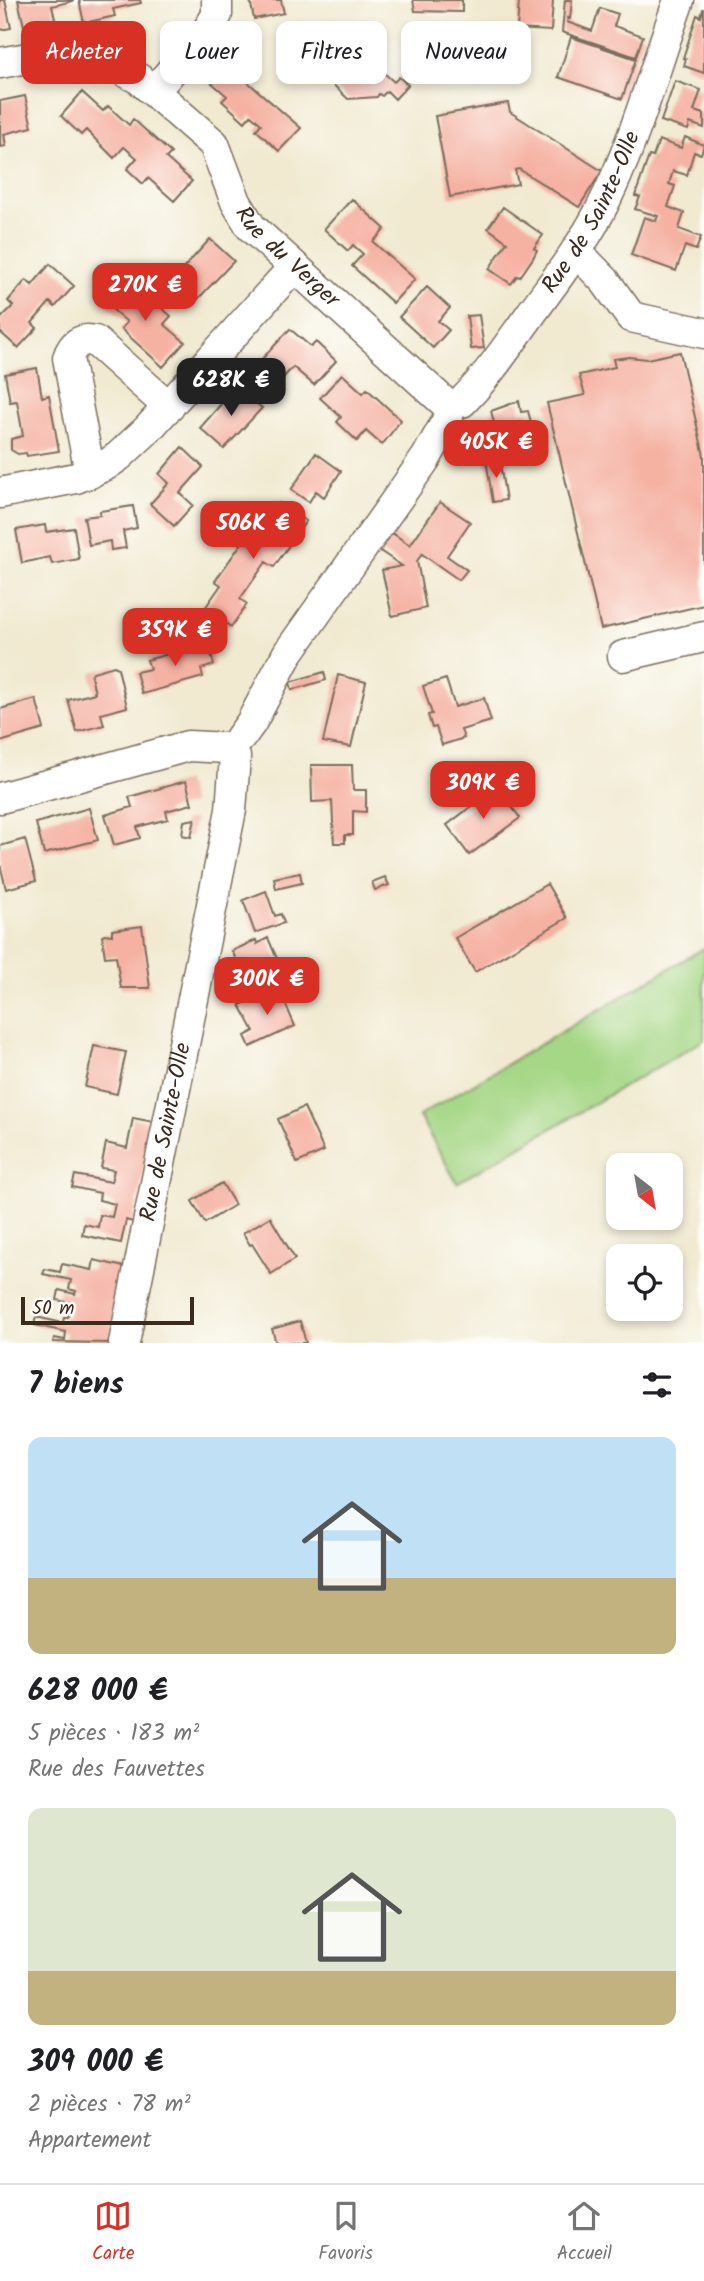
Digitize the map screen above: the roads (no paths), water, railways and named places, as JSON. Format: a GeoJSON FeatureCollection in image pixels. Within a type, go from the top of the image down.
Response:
{"type":"FeatureCollection","features":[{"type":"Feature","properties":{"kind":"street"},"geometry":{"type":"LineString","coordinates":[[154,91],[209,28],[218,15],[217,0]]}},
{"type":"Feature","properties":{"kind":"street","name":"Rue de Sainte-Olle"},"geometry":{"type":"LineString","coordinates":[[124,1343],[231,810],[234,748],[251,723],[288,653],[426,458],[452,408],[479,385],[576,251],[601,209],[619,169],[678,0]]}},
{"type":"Feature","properties":{"kind":"street","name":"Rue du Verger"},"geometry":{"type":"LineString","coordinates":[[0,63],[44,55],[80,54],[126,71],[154,91],[214,144],[245,218],[258,233],[452,408]]}},
{"type":"Feature","properties":{"kind":"street"},"geometry":{"type":"LineString","coordinates":[[576,251],[605,281],[631,317],[704,333]]}},
{"type":"Feature","properties":{"kind":"street"},"geometry":{"type":"LineString","coordinates":[[0,493],[57,483],[90,473],[133,445],[294,267]]}},
{"type":"Feature","properties":{"kind":"street"},"geometry":{"type":"LineString","coordinates":[[90,473],[68,358],[78,342],[87,338],[95,341],[169,407]]}},
{"type":"Feature","properties":{"kind":"street"},"geometry":{"type":"LineString","coordinates":[[623,656],[704,637]]}},
{"type":"Feature","properties":{"kind":"street"},"geometry":{"type":"LineString","coordinates":[[0,798],[188,746],[234,748]]}}]}
